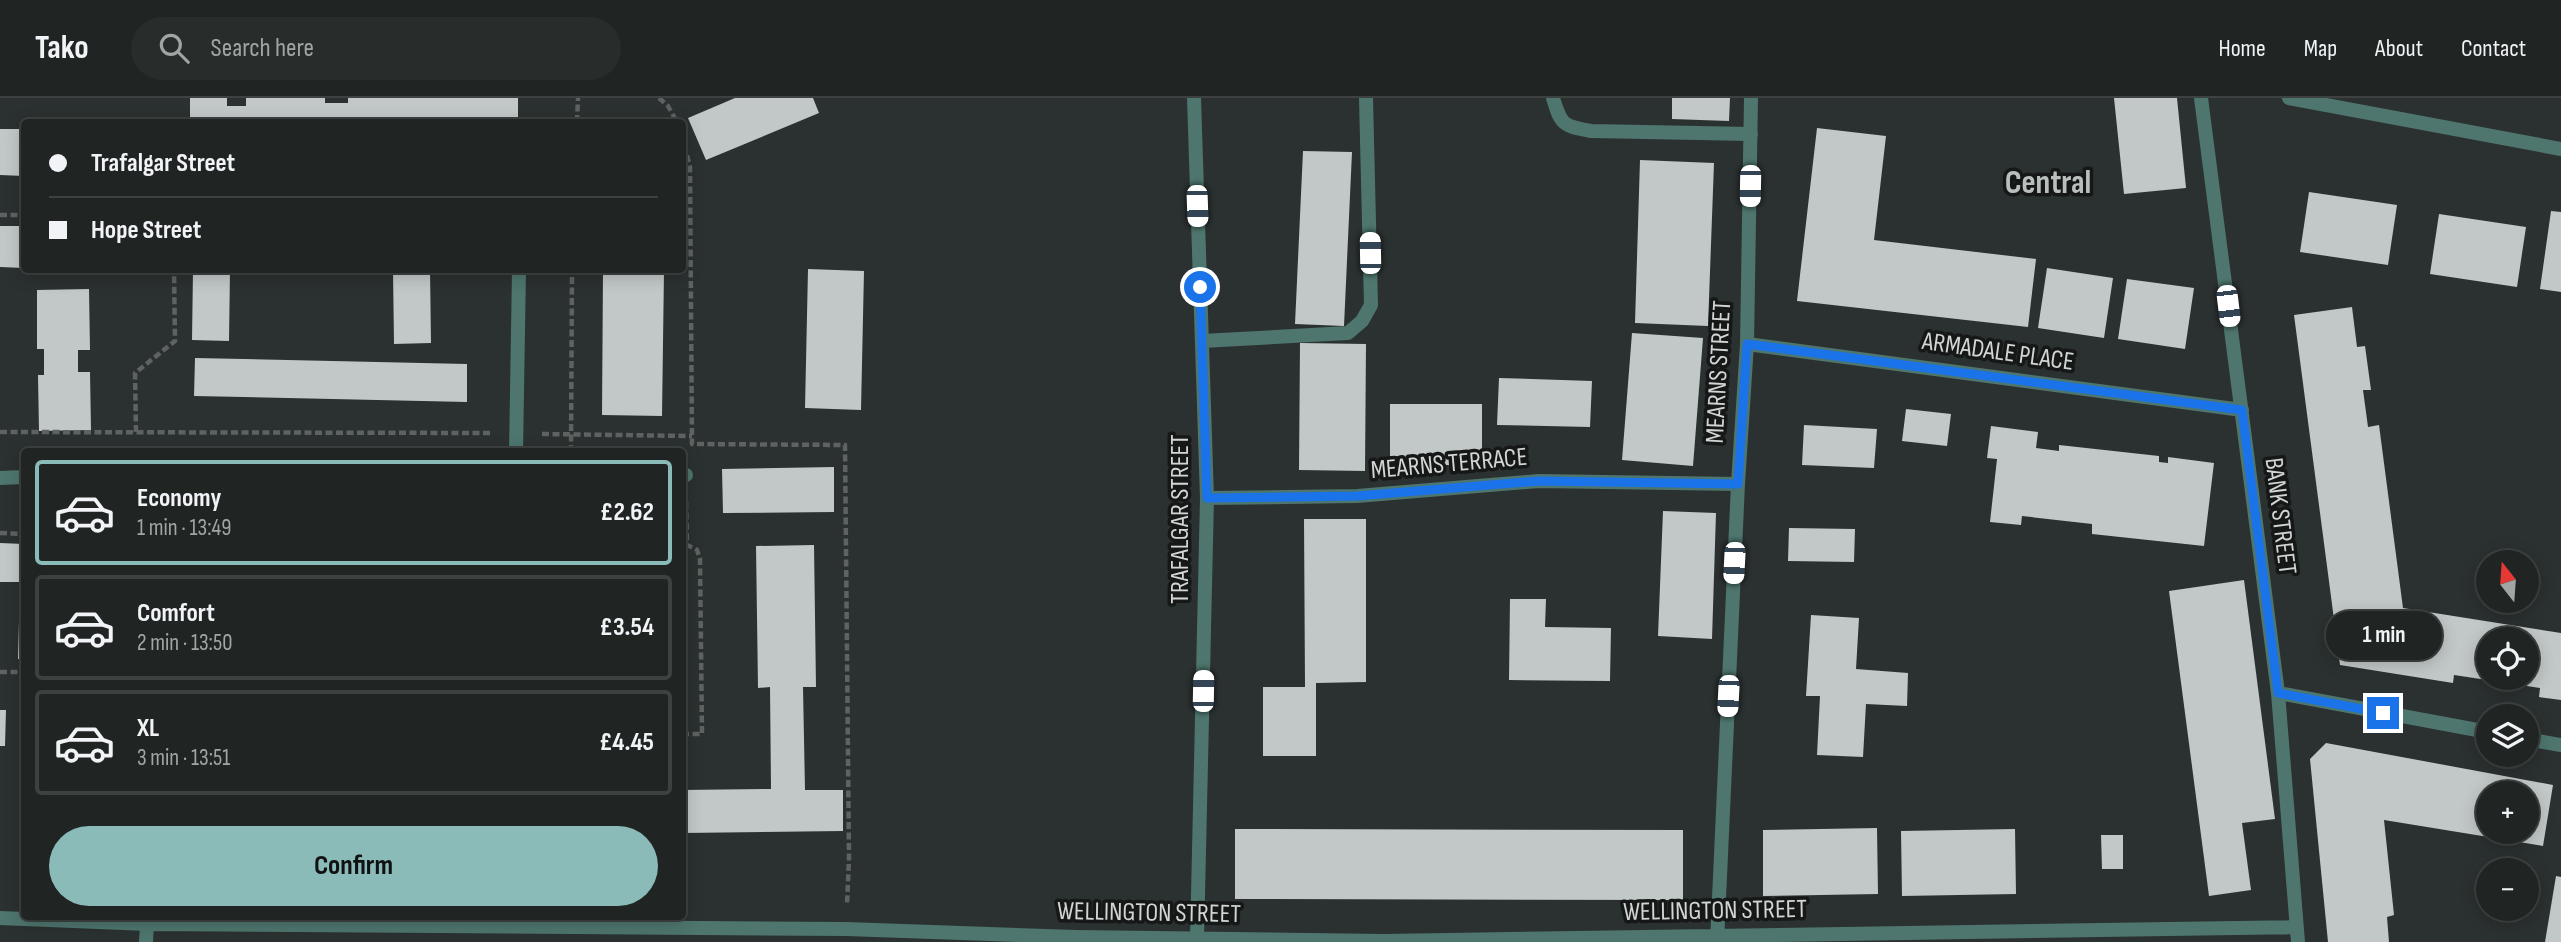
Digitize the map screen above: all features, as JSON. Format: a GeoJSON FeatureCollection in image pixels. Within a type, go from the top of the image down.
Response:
{"type":"FeatureCollection","features":[{"type":"Feature","properties":{"kind":"street","name":"TRAFALGAR STREET"},"geometry":{"type":"LineString","coordinates":[[1194,98],[1207,498],[1197,939]]}},
{"type":"Feature","properties":{"kind":"street"},"geometry":{"type":"LineString","coordinates":[[1202,341],[1348,333],[1362,321],[1371,305],[1366,98]]}},
{"type":"Feature","properties":{"kind":"street"},"geometry":{"type":"LineString","coordinates":[[1553,98],[1559,120],[1568,127],[1591,131],[1751,134]]}},
{"type":"Feature","properties":{"kind":"street","name":"MEARNS STREET"},"geometry":{"type":"LineString","coordinates":[[1717,939],[1747,344],[1751,98]]}},
{"type":"Feature","properties":{"kind":"street","name":"BANK STREET"},"geometry":{"type":"LineString","coordinates":[[2201,98],[2278,693],[2298,942]]}},
{"type":"Feature","properties":{"kind":"street"},"geometry":{"type":"LineString","coordinates":[[2289,98],[2561,149]]}},
{"type":"Feature","properties":{"kind":"street"},"geometry":{"type":"LineString","coordinates":[[516,448],[519,273]]}},
{"type":"Feature","properties":{"kind":"street","name":"ARMADALE PLACE"},"geometry":{"type":"LineString","coordinates":[[1747,344],[2242,410]]}},
{"type":"Feature","properties":{"kind":"street"},"geometry":{"type":"LineString","coordinates":[[0,478],[21,477]]}},
{"type":"Feature","properties":{"kind":"street","name":"MEARNS TERRACE"},"geometry":{"type":"LineString","coordinates":[[1207,498],[1357,496],[1539,481],[1738,484]]}},
{"type":"Feature","properties":{"kind":"street"},"geometry":{"type":"LineString","coordinates":[[2278,693],[2476,730]]}},
{"type":"Feature","properties":{"kind":"street"},"geometry":{"type":"LineString","coordinates":[[2539,742],[2561,745]]}},
{"type":"Feature","properties":{"kind":"street","name":"WELLINGTON STREET"},"geometry":{"type":"LineString","coordinates":[[0,918],[21,919]]}},
{"type":"Feature","properties":{"kind":"street","name":"WELLINGTON STREET"},"geometry":{"type":"LineString","coordinates":[[49,920],[549,935],[846,929],[1197,939],[1384,941],[1717,939],[2297,926]]}},
{"type":"Feature","properties":{"kind":"street"},"geometry":{"type":"LineString","coordinates":[[146,942],[147,924]]}},
{"type":"Feature","properties":{"kind":"path"},"geometry":{"type":"LineString","coordinates":[[577,119],[578,98]]}},
{"type":"Feature","properties":{"kind":"path"},"geometry":{"type":"LineString","coordinates":[[659,98],[668,106],[675,119]]}},
{"type":"Feature","properties":{"kind":"path"},"geometry":{"type":"LineString","coordinates":[[686,151],[690,167],[692,436],[686,467]]}},
{"type":"Feature","properties":{"kind":"path"},"geometry":{"type":"LineString","coordinates":[[0,215],[21,215]]}},
{"type":"Feature","properties":{"kind":"path"},"geometry":{"type":"LineString","coordinates":[[136,432],[135,373],[175,341],[174,273]]}},
{"type":"Feature","properties":{"kind":"path"},"geometry":{"type":"LineString","coordinates":[[571,448],[572,273]]}},
{"type":"Feature","properties":{"kind":"path"},"geometry":{"type":"LineString","coordinates":[[0,432],[516,433]]}},
{"type":"Feature","properties":{"kind":"path"},"geometry":{"type":"LineString","coordinates":[[570,435],[692,436]]}},
{"type":"Feature","properties":{"kind":"path"},"geometry":{"type":"LineString","coordinates":[[692,444],[845,445],[849,859],[846,929]]}},
{"type":"Feature","properties":{"kind":"path"},"geometry":{"type":"LineString","coordinates":[[0,533],[21,534]]}},
{"type":"Feature","properties":{"kind":"path"},"geometry":{"type":"LineString","coordinates":[[686,545],[697,550],[700,559],[702,734],[686,734]]}},
{"type":"Feature","properties":{"kind":"path"},"geometry":{"type":"LineString","coordinates":[[0,672],[21,672]]}},
{"type":"Feature","properties":{"kind":"building"},"geometry":{"type":"Polygon","coordinates":[[[190,98],[227,98],[227,106],[246,106],[246,98],[325,98],[325,103],[348,103],[348,98],[518,98],[518,119],[190,119],[190,98]]]}},
{"type":"Feature","properties":{"kind":"building"},"geometry":{"type":"Polygon","coordinates":[[[735,98],[813,98],[819,113],[706,160],[688,118],[735,98]]]}},
{"type":"Feature","properties":{"kind":"building"},"geometry":{"type":"Polygon","coordinates":[[[1672,98],[1730,98],[1729,121],[1672,119],[1672,98]]]}},
{"type":"Feature","properties":{"kind":"building"},"geometry":{"type":"Polygon","coordinates":[[[2114,98],[2177,98],[2186,188],[2124,194],[2114,98]]]}},
{"type":"Feature","properties":{"kind":"building"},"geometry":{"type":"Polygon","coordinates":[[[1817,128],[1886,136],[1874,240],[2036,259],[2028,327],[1797,301],[1817,128]]]}},
{"type":"Feature","properties":{"kind":"building"},"geometry":{"type":"Polygon","coordinates":[[[0,129],[21,129],[21,176],[0,175],[0,129]]]}},
{"type":"Feature","properties":{"kind":"building"},"geometry":{"type":"Polygon","coordinates":[[[1303,151],[1352,152],[1344,326],[1295,324],[1303,151]]]}},
{"type":"Feature","properties":{"kind":"building"},"geometry":{"type":"Polygon","coordinates":[[[1640,160],[1714,163],[1708,326],[1635,323],[1640,160]]]}},
{"type":"Feature","properties":{"kind":"building"},"geometry":{"type":"Polygon","coordinates":[[[2309,192],[2397,205],[2388,265],[2300,252],[2309,192]]]}},
{"type":"Feature","properties":{"kind":"building"},"geometry":{"type":"Polygon","coordinates":[[[2551,211],[2561,212],[2561,292],[2540,289],[2551,211]]]}},
{"type":"Feature","properties":{"kind":"building"},"geometry":{"type":"Polygon","coordinates":[[[2439,214],[2526,227],[2517,287],[2430,274],[2439,214]]]}},
{"type":"Feature","properties":{"kind":"building"},"geometry":{"type":"Polygon","coordinates":[[[0,226],[21,226],[21,268],[0,267],[0,226]]]}},
{"type":"Feature","properties":{"kind":"building"},"geometry":{"type":"Polygon","coordinates":[[[2047,268],[2113,278],[2104,338],[2038,328],[2047,268]]]}},
{"type":"Feature","properties":{"kind":"building"},"geometry":{"type":"Polygon","coordinates":[[[808,269],[864,271],[861,410],[805,408],[808,269]]]}},
{"type":"Feature","properties":{"kind":"building"},"geometry":{"type":"Polygon","coordinates":[[[193,273],[230,273],[229,341],[192,340],[193,273]]]}},
{"type":"Feature","properties":{"kind":"building"},"geometry":{"type":"Polygon","coordinates":[[[393,273],[430,273],[431,343],[394,344],[393,273]]]}},
{"type":"Feature","properties":{"kind":"building"},"geometry":{"type":"Polygon","coordinates":[[[603,273],[664,273],[662,416],[602,415],[603,273]]]}},
{"type":"Feature","properties":{"kind":"building"},"geometry":{"type":"Polygon","coordinates":[[[2127,279],[2194,288],[2185,349],[2118,339],[2127,279]]]}},
{"type":"Feature","properties":{"kind":"building"},"geometry":{"type":"Polygon","coordinates":[[[89,289],[90,350],[78,350],[78,372],[90,372],[91,430],[39,431],[38,375],[44,375],[44,349],[37,349],[37,290],[89,289]]]}},
{"type":"Feature","properties":{"kind":"building"},"geometry":{"type":"Polygon","coordinates":[[[2352,307],[2357,347],[2365,346],[2371,390],[2363,390],[2368,427],[2379,425],[2403,608],[2523,627],[2476,627],[2476,678],[2454,675],[2453,683],[2340,665],[2294,315],[2352,307]]]}},
{"type":"Feature","properties":{"kind":"building"},"geometry":{"type":"Polygon","coordinates":[[[1632,333],[1703,338],[1693,466],[1622,460],[1632,333]]]}},
{"type":"Feature","properties":{"kind":"building"},"geometry":{"type":"Polygon","coordinates":[[[1300,343],[1366,344],[1365,471],[1299,470],[1300,343]]]}},
{"type":"Feature","properties":{"kind":"building"},"geometry":{"type":"Polygon","coordinates":[[[195,358],[467,364],[467,402],[194,396],[195,358]]]}},
{"type":"Feature","properties":{"kind":"building"},"geometry":{"type":"Polygon","coordinates":[[[1499,378],[1592,381],[1590,427],[1497,425],[1499,378]]]}},
{"type":"Feature","properties":{"kind":"building"},"geometry":{"type":"Polygon","coordinates":[[[1390,404],[1482,404],[1482,456],[1456,456],[1456,465],[1403,465],[1403,456],[1390,456],[1390,404]]]}},
{"type":"Feature","properties":{"kind":"building"},"geometry":{"type":"Polygon","coordinates":[[[1906,409],[1951,414],[1947,446],[1902,441],[1906,409]]]}},
{"type":"Feature","properties":{"kind":"building"},"geometry":{"type":"Polygon","coordinates":[[[1804,425],[1877,429],[1874,468],[1802,465],[1804,425]]]}},
{"type":"Feature","properties":{"kind":"building"},"geometry":{"type":"Polygon","coordinates":[[[1991,426],[2038,432],[2036,448],[2059,451],[2059,445],[2159,456],[2159,462],[2168,463],[2168,457],[2214,463],[2204,546],[2092,534],[2092,524],[2022,516],[2021,525],[1990,522],[1997,459],[1987,458],[1991,426]]]}},
{"type":"Feature","properties":{"kind":"building"},"geometry":{"type":"Polygon","coordinates":[[[834,467],[834,512],[723,513],[722,469],[834,467]]]}},
{"type":"Feature","properties":{"kind":"building"},"geometry":{"type":"Polygon","coordinates":[[[1663,511],[1716,513],[1712,639],[1658,636],[1663,511]]]}},
{"type":"Feature","properties":{"kind":"building"},"geometry":{"type":"Polygon","coordinates":[[[1304,519],[1366,519],[1366,682],[1316,683],[1316,756],[1263,756],[1263,687],[1305,687],[1304,519]]]}},
{"type":"Feature","properties":{"kind":"building"},"geometry":{"type":"Polygon","coordinates":[[[1789,528],[1855,529],[1854,562],[1788,561],[1789,528]]]}},
{"type":"Feature","properties":{"kind":"building"},"geometry":{"type":"Polygon","coordinates":[[[0,543],[21,544],[21,659],[18,659],[20,582],[0,582],[0,543]]]}},
{"type":"Feature","properties":{"kind":"building"},"geometry":{"type":"Polygon","coordinates":[[[814,545],[816,687],[803,687],[805,790],[843,790],[843,831],[686,833],[686,790],[771,789],[770,687],[758,688],[756,546],[814,545]]]}},
{"type":"Feature","properties":{"kind":"building"},"geometry":{"type":"Polygon","coordinates":[[[2244,580],[2275,819],[2242,823],[2251,890],[2209,896],[2169,591],[2244,580]]]}},
{"type":"Feature","properties":{"kind":"building"},"geometry":{"type":"Polygon","coordinates":[[[1510,599],[1546,599],[1545,627],[1611,628],[1610,681],[1509,680],[1510,599]]]}},
{"type":"Feature","properties":{"kind":"building"},"geometry":{"type":"Polygon","coordinates":[[[1811,615],[1859,618],[1856,669],[1908,673],[1907,706],[1866,704],[1863,757],[1817,755],[1820,696],[1806,696],[1811,615]]]}},
{"type":"Feature","properties":{"kind":"building"},"geometry":{"type":"Polygon","coordinates":[[[2539,630],[2561,633],[2561,700],[2539,697],[2539,630]]]}},
{"type":"Feature","properties":{"kind":"building"},"geometry":{"type":"Polygon","coordinates":[[[0,710],[6,710],[5,746],[0,746],[0,710]]]}},
{"type":"Feature","properties":{"kind":"building"},"geometry":{"type":"Polygon","coordinates":[[[2326,743],[2531,781],[2476,781],[2476,835],[2384,820],[2394,915],[2387,917],[2389,942],[2328,942],[2310,759],[2326,743]]]}},
{"type":"Feature","properties":{"kind":"building"},"geometry":{"type":"Polygon","coordinates":[[[2539,782],[2553,785],[2543,846],[2531,844],[2539,844],[2539,782]]]}},
{"type":"Feature","properties":{"kind":"building"},"geometry":{"type":"Polygon","coordinates":[[[1877,828],[1878,894],[1763,896],[1763,830],[1877,828]]]}},
{"type":"Feature","properties":{"kind":"building"},"geometry":{"type":"Polygon","coordinates":[[[1235,829],[1683,830],[1683,900],[1235,899],[1235,829]]]}},
{"type":"Feature","properties":{"kind":"building"},"geometry":{"type":"Polygon","coordinates":[[[2015,829],[2016,894],[1902,896],[1901,831],[2015,829]]]}},
{"type":"Feature","properties":{"kind":"building"},"geometry":{"type":"Polygon","coordinates":[[[2101,835],[2123,835],[2123,869],[2102,869],[2101,835]]]}},
{"type":"Feature","properties":{"kind":"building"},"geometry":{"type":"Polygon","coordinates":[[[2556,876],[2561,877],[2561,942],[2545,942],[2556,876]]]}},
{"type":"Feature","properties":{"kind":"district","name":"Central"},"geometry":{"type":"Point","coordinates":[2048,183]}},
{"type":"Feature","properties":{"kind":"route"},"geometry":{"type":"LineString","coordinates":[[1200,287],[1207,498],[1357,496],[1539,481],[1738,484],[1747,344],[2242,410],[2278,693],[2383,713]]}}]}
